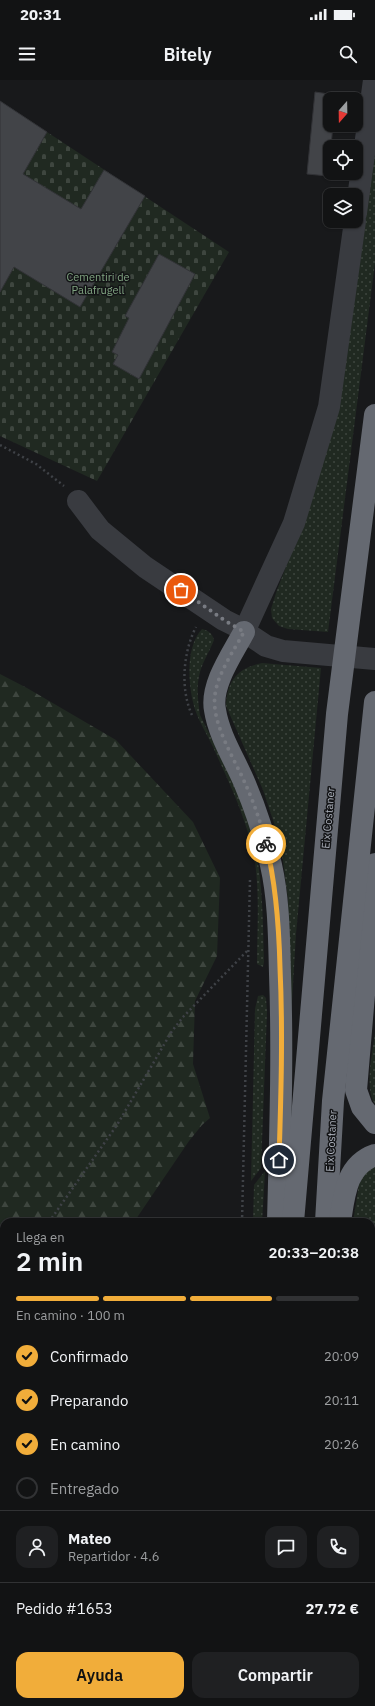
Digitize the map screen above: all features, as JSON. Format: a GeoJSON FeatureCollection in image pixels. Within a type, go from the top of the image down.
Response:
{"type":"FeatureCollection","features":[{"type":"Feature","properties":{"kind":"highway","name":"Eix Costaner"},"geometry":{"type":"LineString","coordinates":[[293,1218],[337,714],[375,415]]}},
{"type":"Feature","properties":{"kind":"highway"},"geometry":{"type":"LineString","coordinates":[[244,632],[223,670],[215,694],[214,710],[225,741],[245,783],[260,822],[272,866],[279,928],[282,1022],[278,1218]]}},
{"type":"Feature","properties":{"kind":"highway","name":"Eix Costaner"},"geometry":{"type":"LineString","coordinates":[[326,1218],[333,1101],[375,702]]}},
{"type":"Feature","properties":{"kind":"highway"},"geometry":{"type":"LineString","coordinates":[[375,864],[356,1090],[362,1107],[375,1123]]}},
{"type":"Feature","properties":{"kind":"highway"},"geometry":{"type":"LineString","coordinates":[[341,1218],[345,1191],[352,1172],[365,1158],[375,1155]]}},
{"type":"Feature","properties":{"kind":"street"},"geometry":{"type":"LineString","coordinates":[[359,188],[374,80]]}},
{"type":"Feature","properties":{"kind":"street"},"geometry":{"type":"LineString","coordinates":[[244,632],[294,523],[329,407],[354,228]]}},
{"type":"Feature","properties":{"kind":"street"},"geometry":{"type":"LineString","coordinates":[[78,501],[100,530],[145,567],[266,646],[284,651],[375,659]]}},
{"type":"Feature","properties":{"kind":"path"},"geometry":{"type":"LineString","coordinates":[[0,445],[49,473],[61,482],[78,501]]}},
{"type":"Feature","properties":{"kind":"path"},"geometry":{"type":"LineString","coordinates":[[193,716],[190,709],[185,682],[186,655],[193,632],[205,606]]}},
{"type":"Feature","properties":{"kind":"path"},"geometry":{"type":"LineString","coordinates":[[242,1218],[250,874]]}},
{"type":"Feature","properties":{"kind":"path"},"geometry":{"type":"LineString","coordinates":[[52,1218],[117,1125],[172,1031],[183,1017],[248,950]]}},
{"type":"Feature","properties":{"kind":"green space","name":"Cementiri de Palafrugell"},"geometry":{"type":"Polygon","coordinates":[[[0,101],[229,252],[97,481],[0,436],[0,101]]]}},
{"type":"Feature","properties":{"kind":"green space"},"geometry":{"type":"Polygon","coordinates":[[[375,131],[375,263],[328,632],[288,629],[279,626],[272,618],[271,609],[302,525],[357,228],[363,228],[363,196],[375,131]]]}},
{"type":"Feature","properties":{"kind":"green space"},"geometry":{"type":"Polygon","coordinates":[[[202,629],[210,633],[214,640],[199,677],[198,694],[200,715],[235,787],[249,824],[254,843],[260,874],[262,899],[263,967],[257,964],[257,887],[251,843],[234,794],[196,713],[191,694],[189,674],[191,654],[193,645],[202,629]]]}},
{"type":"Feature","properties":{"kind":"green space"},"geometry":{"type":"Polygon","coordinates":[[[262,663],[321,668],[296,934],[291,1019],[289,1021],[288,900],[283,861],[274,823],[263,790],[226,706],[229,689],[235,677],[246,668],[262,663]]]}},
{"type":"Feature","properties":{"kind":"green space"},"geometry":{"type":"Polygon","coordinates":[[[0,674],[116,740],[193,822],[220,878],[217,956],[195,1001],[193,1064],[210,1118],[189,1141],[137,1218],[0,1218],[0,674]]]}},
{"type":"Feature","properties":{"kind":"green space"},"geometry":{"type":"Polygon","coordinates":[[[263,995],[266,998],[267,1012],[261,1168],[251,1181],[255,1009],[258,996],[263,995]]]}},
{"type":"Feature","properties":{"kind":"green space"},"geometry":{"type":"Polygon","coordinates":[[[375,1032],[375,1104],[370,1089],[370,1079],[375,1032]]]}},
{"type":"Feature","properties":{"kind":"green space"},"geometry":{"type":"Polygon","coordinates":[[[375,1165],[375,1218],[354,1218],[359,1184],[365,1173],[375,1165]]]}},
{"type":"Feature","properties":{"kind":"green space"},"geometry":{"type":"Polygon","coordinates":[[[265,1171],[262,1218],[253,1218],[254,1185],[265,1171]]]}},
{"type":"Feature","properties":{"kind":"building"},"geometry":{"type":"Polygon","coordinates":[[[315,92],[323,93],[323,132],[332,132],[332,140],[323,140],[323,176],[307,174],[315,92]]]}},
{"type":"Feature","properties":{"kind":"building"},"geometry":{"type":"Polygon","coordinates":[[[0,101],[47,132],[23,174],[81,209],[104,170],[145,196],[80,307],[14,267],[0,292],[0,101]]]}},
{"type":"Feature","properties":{"kind":"building"},"geometry":{"type":"Polygon","coordinates":[[[159,254],[195,274],[139,379],[113,364],[118,355],[112,352],[129,318],[125,316],[159,254]]]}},
{"type":"Feature","properties":{"kind":"way so far"},"geometry":{"type":"LineString","coordinates":[[181,590],[244,632],[223,670],[215,694],[214,710],[225,741],[245,783],[260,822],[266,844]]}},
{"type":"Feature","properties":{"kind":"route"},"geometry":{"type":"LineString","coordinates":[[266,844],[272,866],[279,928],[282,1022],[279,1160]]}}]}
